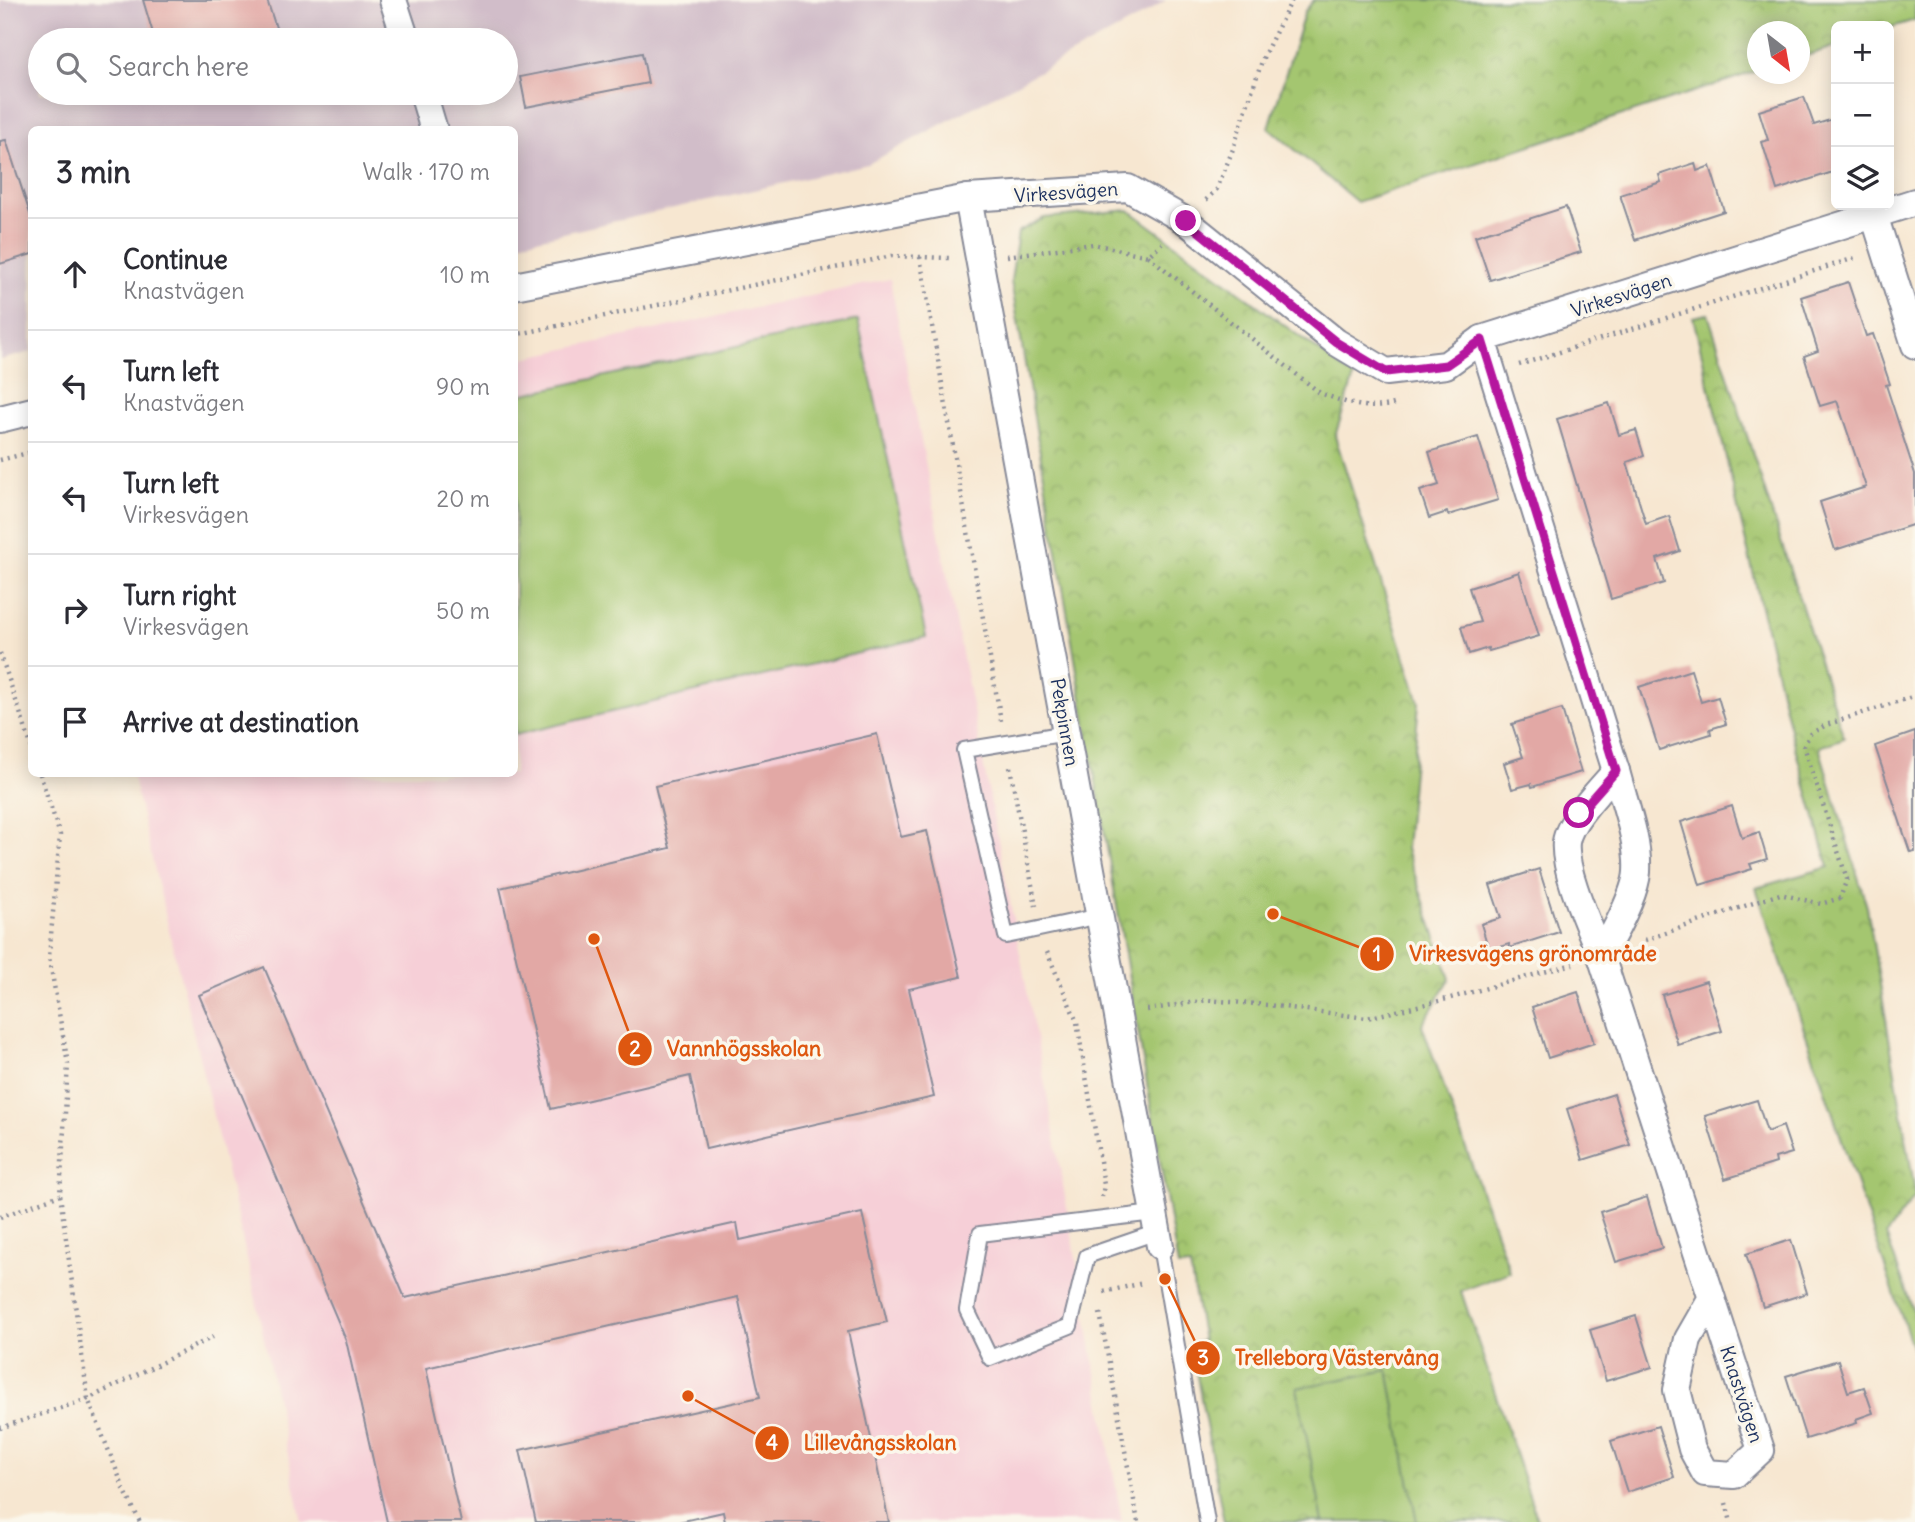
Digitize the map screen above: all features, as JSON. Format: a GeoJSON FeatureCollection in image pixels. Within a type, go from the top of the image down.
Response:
{"type":"FeatureCollection","features":[{"type":"Feature","properties":{"kind":"street"},"geometry":{"type":"LineString","coordinates":[[393,0],[402,28]]}},
{"type":"Feature","properties":{"kind":"street"},"geometry":{"type":"LineString","coordinates":[[427,105],[433,126]]}},
{"type":"Feature","properties":{"kind":"street","name":"Virkesvägen"},"geometry":{"type":"LineString","coordinates":[[518,285],[968,198],[1128,188],[1186,221],[1336,342],[1386,372],[1446,365],[1482,340],[1915,202]]}},
{"type":"Feature","properties":{"kind":"street","name":"Pekpinnen"},"geometry":{"type":"LineString","coordinates":[[968,198],[1157,1230]]}},
{"type":"Feature","properties":{"kind":"street"},"geometry":{"type":"LineString","coordinates":[[1874,215],[1915,345]]}},
{"type":"Feature","properties":{"kind":"street"},"geometry":{"type":"LineString","coordinates":[[1482,340],[1616,771],[1634,844],[1638,874],[1619,925],[1601,956]]}},
{"type":"Feature","properties":{"kind":"street"},"geometry":{"type":"LineString","coordinates":[[0,419],[28,412]]}},
{"type":"Feature","properties":{"kind":"street","name":"Knastvägen"},"geometry":{"type":"LineString","coordinates":[[1616,771],[1579,813],[1566,841],[1570,871],[1601,956],[1761,1450],[1734,1475],[1705,1473],[1692,1449],[1677,1390],[1688,1339],[1711,1300]]}},
{"type":"Feature","properties":{"kind":"lane"},"geometry":{"type":"LineString","coordinates":[[1067,733],[964,750],[1006,936],[1100,916]]}},
{"type":"Feature","properties":{"kind":"lane"},"geometry":{"type":"LineString","coordinates":[[1099,1220],[1157,1230],[1087,1256],[1070,1326],[990,1359],[967,1310],[980,1234],[1099,1220]]}},
{"type":"Feature","properties":{"kind":"lane"},"geometry":{"type":"LineString","coordinates":[[1157,1230],[1206,1522]]}},
{"type":"Feature","properties":{"kind":"path"},"geometry":{"type":"LineString","coordinates":[[920,257],[1042,942],[1077,1022],[1104,1185],[1099,1220]]}},
{"type":"Feature","properties":{"kind":"path"},"geometry":{"type":"LineString","coordinates":[[0,460],[28,453]]}},
{"type":"Feature","properties":{"kind":"path"},"geometry":{"type":"LineString","coordinates":[[0,653],[28,736]]}},
{"type":"Feature","properties":{"kind":"path"},"geometry":{"type":"LineString","coordinates":[[41,777],[61,835],[49,957],[68,1064],[60,1195],[89,1399],[124,1489],[140,1522]]}},
{"type":"Feature","properties":{"kind":"path"},"geometry":{"type":"LineString","coordinates":[[0,1217],[60,1195]]}},
{"type":"Feature","properties":{"kind":"path"},"geometry":{"type":"LineString","coordinates":[[1099,1307],[1138,1522]]}},
{"type":"Feature","properties":{"kind":"path"},"geometry":{"type":"LineString","coordinates":[[0,1428],[89,1399],[214,1337]]}},
{"type":"Feature","properties":{"kind":"shaded area"},"geometry":{"type":"Polygon","coordinates":[[[0,0],[1166,0],[1138,18],[868,164],[518,243],[518,126],[28,126],[28,353],[0,360],[0,0]]]}},
{"type":"Feature","properties":{"kind":"shaded area"},"geometry":{"type":"Polygon","coordinates":[[[890,279],[1049,1105],[1122,1522],[302,1522],[250,1271],[133,777],[518,777],[518,359],[890,279]]]}},
{"type":"Feature","properties":{"kind":"green space"},"geometry":{"type":"Polygon","coordinates":[[[1314,0],[1915,0],[1915,20],[1894,26],[1894,21],[1831,21],[1831,48],[1810,55],[1810,21],[1747,21],[1747,74],[1357,202],[1269,128],[1305,11],[1314,0]]]}},
{"type":"Feature","properties":{"kind":"green space"},"geometry":{"type":"Polygon","coordinates":[[[1129,210],[1354,377],[1335,436],[1419,702],[1406,849],[1450,979],[1422,1025],[1510,1272],[1461,1291],[1538,1522],[1224,1522],[1191,1344],[1203,1341],[1190,1266],[1178,1267],[1011,281],[1018,232],[1044,218],[1129,210]]]}},
{"type":"Feature","properties":{"kind":"green space"},"geometry":{"type":"Polygon","coordinates":[[[1708,314],[1844,738],[1819,747],[1867,907],[1915,1191],[1915,1196],[1886,1235],[1915,1316],[1915,1355],[1756,888],[1829,867],[1791,734],[1693,317],[1708,314]]]}},
{"type":"Feature","properties":{"kind":"green space"},"geometry":{"type":"Polygon","coordinates":[[[858,320],[926,637],[518,734],[518,395],[858,320]]]}},
{"type":"Feature","properties":{"kind":"green space"},"geometry":{"type":"Polygon","coordinates":[[[1388,1370],[1417,1522],[1323,1522],[1297,1388],[1388,1370]]]}},
{"type":"Feature","properties":{"kind":"building"},"geometry":{"type":"Polygon","coordinates":[[[143,0],[267,0],[276,28],[151,28],[143,0]]]}},
{"type":"Feature","properties":{"kind":"building"},"geometry":{"type":"Polygon","coordinates":[[[642,53],[648,83],[526,107],[520,77],[642,53]]]}},
{"type":"Feature","properties":{"kind":"building"},"geometry":{"type":"Polygon","coordinates":[[[1804,97],[1814,125],[1831,120],[1831,173],[1777,190],[1762,142],[1768,140],[1759,111],[1804,97]]]}},
{"type":"Feature","properties":{"kind":"building"},"geometry":{"type":"Polygon","coordinates":[[[6,140],[28,208],[28,255],[0,264],[0,141],[6,140]]]}},
{"type":"Feature","properties":{"kind":"building"},"geometry":{"type":"Polygon","coordinates":[[[1695,163],[1697,171],[1710,166],[1724,211],[1635,240],[1620,195],[1661,182],[1659,175],[1695,163]]]}},
{"type":"Feature","properties":{"kind":"building"},"geometry":{"type":"Polygon","coordinates":[[[1566,207],[1581,252],[1490,280],[1475,236],[1566,207]]]}},
{"type":"Feature","properties":{"kind":"building"},"geometry":{"type":"Polygon","coordinates":[[[1848,282],[1866,336],[1873,334],[1890,384],[1886,385],[1915,474],[1915,524],[1835,550],[1820,502],[1866,487],[1837,401],[1820,406],[1804,356],[1818,351],[1801,297],[1848,282]]]}},
{"type":"Feature","properties":{"kind":"building"},"geometry":{"type":"Polygon","coordinates":[[[1609,403],[1619,435],[1636,430],[1644,456],[1627,462],[1646,524],[1669,516],[1680,551],[1657,559],[1664,583],[1611,599],[1557,419],[1609,403]]]}},
{"type":"Feature","properties":{"kind":"building"},"geometry":{"type":"Polygon","coordinates":[[[1478,437],[1498,500],[1429,518],[1420,491],[1439,485],[1429,452],[1478,437]]]}},
{"type":"Feature","properties":{"kind":"building"},"geometry":{"type":"Polygon","coordinates":[[[1519,572],[1539,636],[1469,654],[1461,627],[1480,622],[1469,588],[1519,572]]]}},
{"type":"Feature","properties":{"kind":"building"},"geometry":{"type":"Polygon","coordinates":[[[1691,670],[1701,702],[1718,697],[1726,724],[1710,729],[1711,734],[1659,750],[1639,687],[1691,670]]]}},
{"type":"Feature","properties":{"kind":"building"},"geometry":{"type":"Polygon","coordinates":[[[1562,709],[1581,772],[1532,787],[1531,784],[1512,789],[1504,763],[1523,757],[1512,724],[1562,709]]]}},
{"type":"Feature","properties":{"kind":"building"},"geometry":{"type":"Polygon","coordinates":[[[1915,732],[1915,851],[1910,852],[1875,746],[1915,732]]]}},
{"type":"Feature","properties":{"kind":"building"},"geometry":{"type":"Polygon","coordinates":[[[877,734],[901,837],[927,831],[961,977],[909,989],[934,1097],[706,1149],[690,1076],[551,1109],[500,888],[670,848],[655,786],[877,734]]]}},
{"type":"Feature","properties":{"kind":"building"},"geometry":{"type":"Polygon","coordinates":[[[1732,806],[1742,838],[1759,832],[1767,859],[1750,864],[1752,869],[1700,885],[1681,822],[1732,806]]]}},
{"type":"Feature","properties":{"kind":"building"},"geometry":{"type":"Polygon","coordinates":[[[1539,869],[1559,932],[1509,948],[1509,944],[1489,950],[1481,924],[1501,918],[1490,885],[1539,869]]]}},
{"type":"Feature","properties":{"kind":"building"},"geometry":{"type":"Polygon","coordinates":[[[264,967],[405,1298],[737,1223],[740,1240],[862,1213],[887,1322],[848,1331],[889,1522],[725,1522],[723,1512],[679,1522],[536,1522],[520,1450],[760,1397],[738,1297],[426,1368],[461,1522],[387,1522],[346,1340],[199,995],[264,967]]]}},
{"type":"Feature","properties":{"kind":"building"},"geometry":{"type":"Polygon","coordinates":[[[1706,981],[1722,1031],[1678,1045],[1662,995],[1706,981]]]}},
{"type":"Feature","properties":{"kind":"building"},"geometry":{"type":"Polygon","coordinates":[[[1578,992],[1594,1043],[1548,1058],[1532,1007],[1578,992]]]}},
{"type":"Feature","properties":{"kind":"building"},"geometry":{"type":"Polygon","coordinates":[[[1614,1094],[1630,1145],[1583,1160],[1567,1109],[1614,1094]]]}},
{"type":"Feature","properties":{"kind":"building"},"geometry":{"type":"Polygon","coordinates":[[[1757,1100],[1767,1132],[1783,1126],[1792,1153],[1775,1158],[1776,1163],[1725,1179],[1705,1116],[1757,1100]]]}},
{"type":"Feature","properties":{"kind":"building"},"geometry":{"type":"Polygon","coordinates":[[[1647,1197],[1662,1248],[1616,1262],[1600,1212],[1647,1197]]]}},
{"type":"Feature","properties":{"kind":"building"},"geometry":{"type":"Polygon","coordinates":[[[1791,1240],[1807,1293],[1763,1307],[1746,1254],[1791,1240]]]}},
{"type":"Feature","properties":{"kind":"building"},"geometry":{"type":"Polygon","coordinates":[[[1636,1316],[1652,1367],[1606,1381],[1590,1330],[1636,1316]]]}},
{"type":"Feature","properties":{"kind":"building"},"geometry":{"type":"Polygon","coordinates":[[[1838,1360],[1848,1392],[1864,1387],[1873,1413],[1856,1419],[1857,1423],[1806,1439],[1786,1376],[1838,1360]]]}},
{"type":"Feature","properties":{"kind":"building"},"geometry":{"type":"Polygon","coordinates":[[[1658,1426],[1674,1477],[1627,1492],[1611,1441],[1658,1426]]]}},
{"type":"Feature","properties":{"kind":"place","name":"Virkesvägens grönområde"},"geometry":{"type":"Point","coordinates":[1273,914]}},
{"type":"Feature","properties":{"kind":"place","name":"Vannhögsskolan"},"geometry":{"type":"Point","coordinates":[594,939]}},
{"type":"Feature","properties":{"kind":"place","name":"Trelleborg Västervång"},"geometry":{"type":"Point","coordinates":[1165,1279]}},
{"type":"Feature","properties":{"kind":"place","name":"Lillevångsskolan"},"geometry":{"type":"Point","coordinates":[688,1396]}},
{"type":"Feature","properties":{"kind":"route"},"geometry":{"type":"LineString","coordinates":[[1186,221],[1336,342],[1386,372],[1446,365],[1482,340],[1616,771],[1579,813]]}}]}
